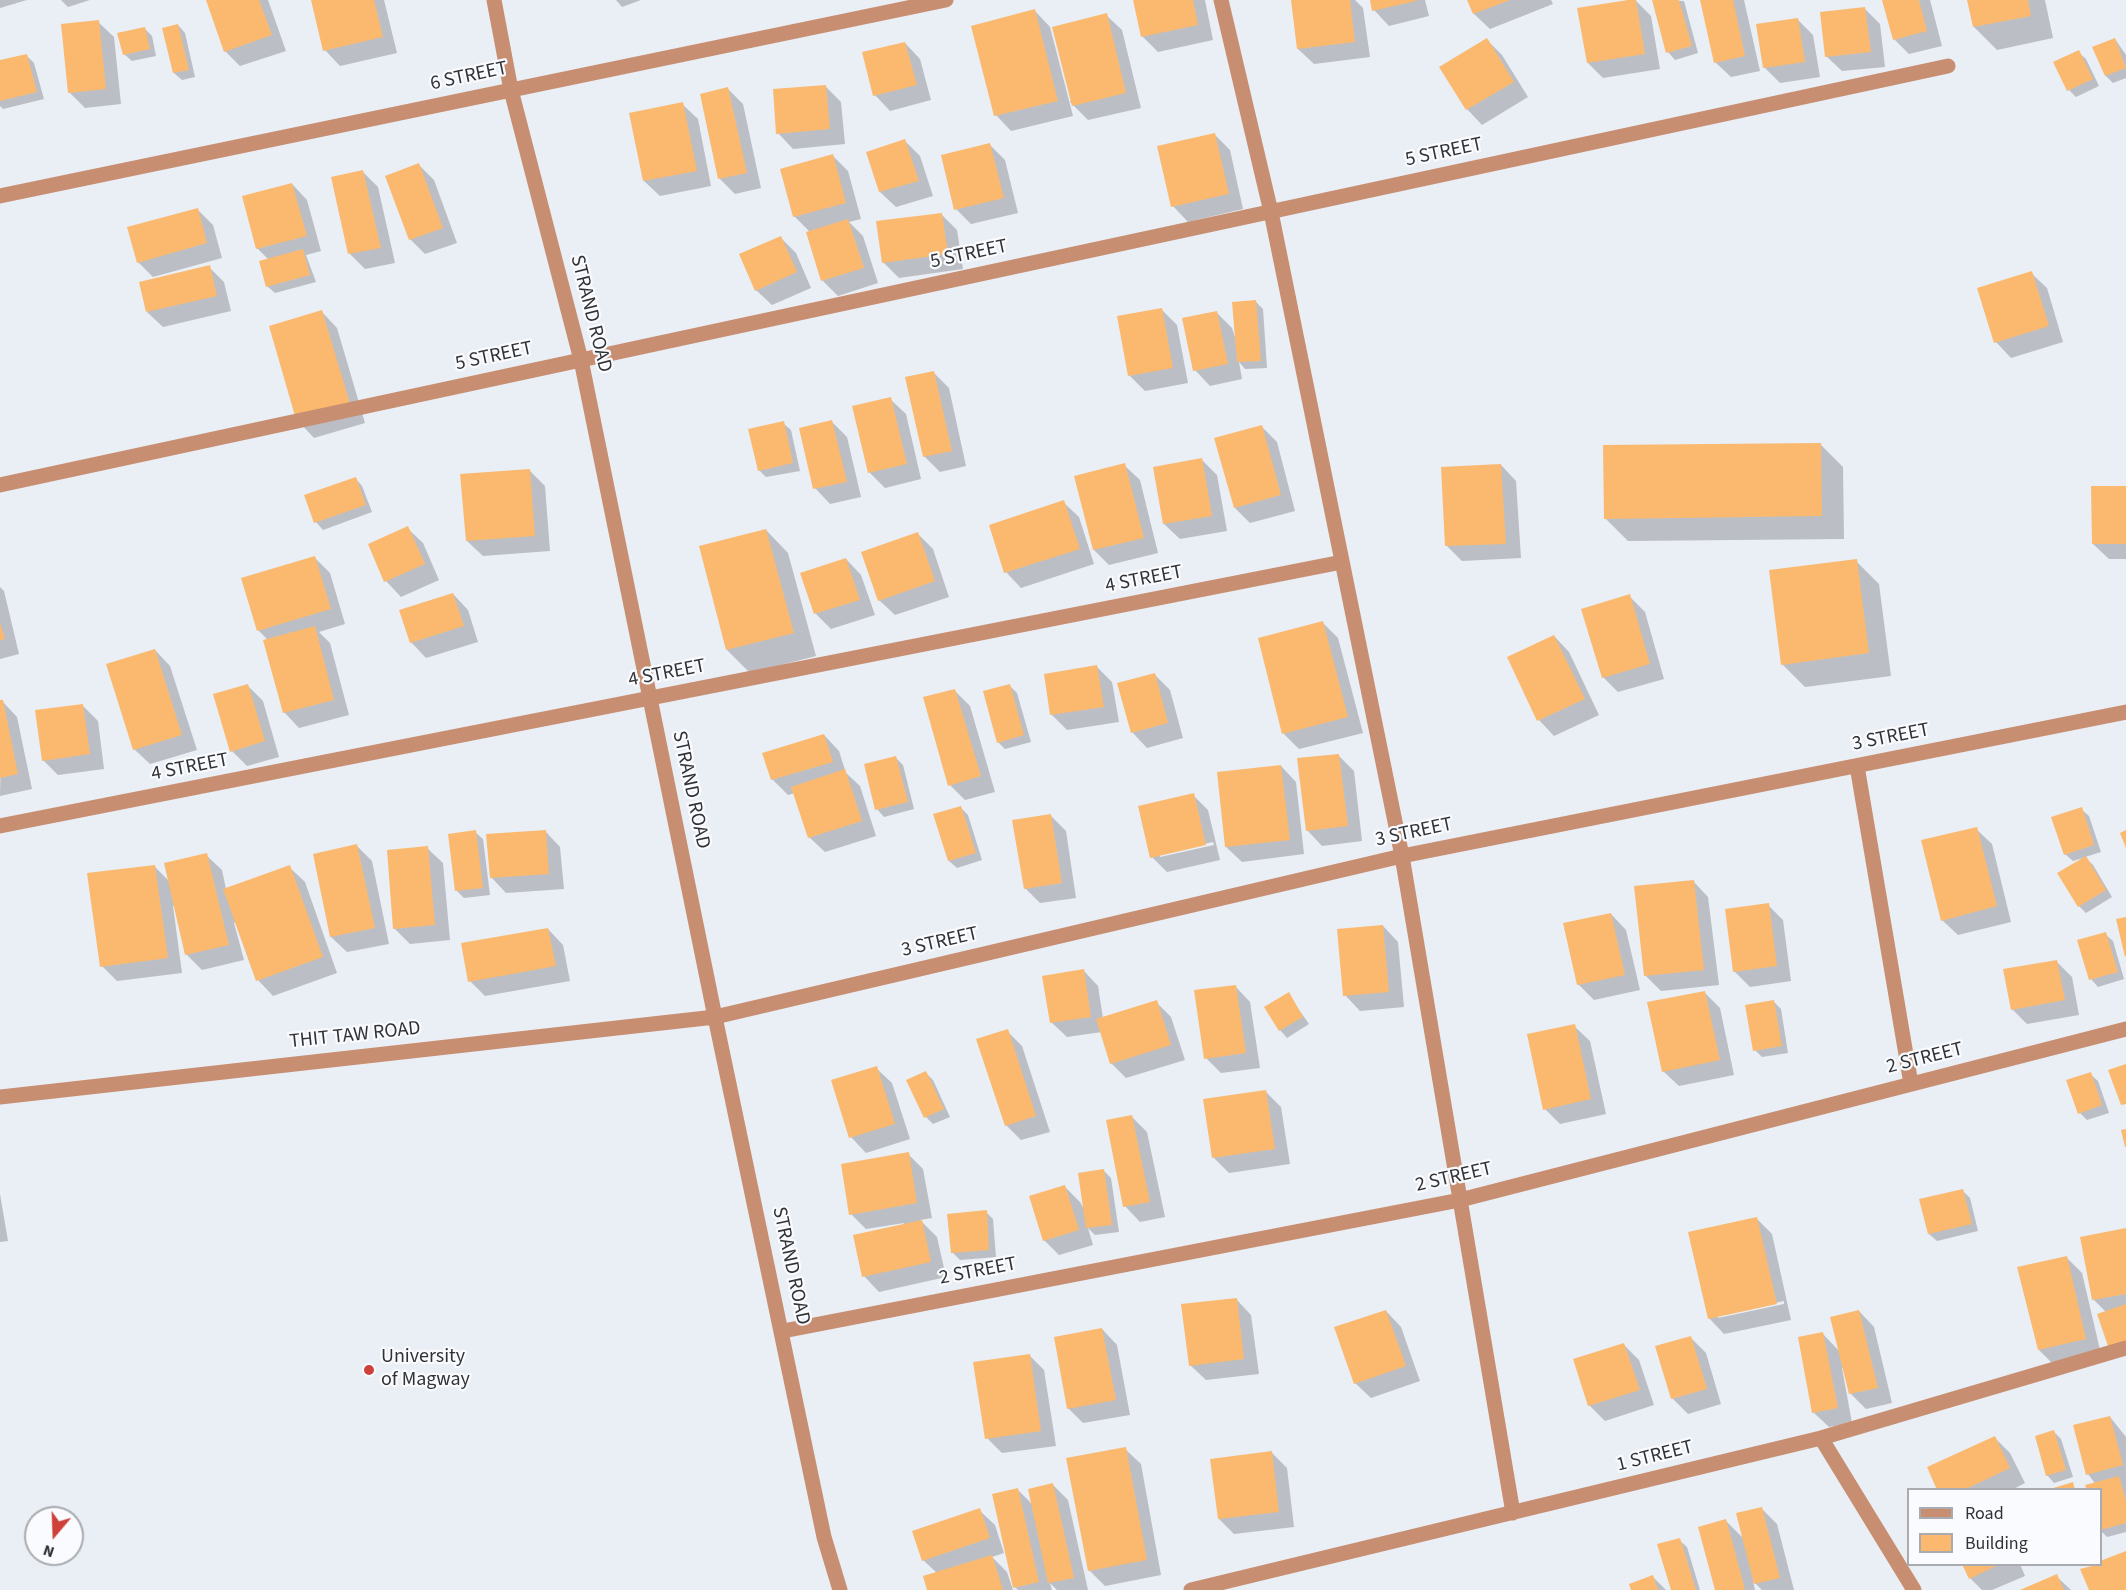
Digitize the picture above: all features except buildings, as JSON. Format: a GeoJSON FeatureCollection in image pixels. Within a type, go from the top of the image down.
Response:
{"type":"FeatureCollection","features":[{"type":"Feature","properties":{"kind":"street","name":"STRAND ROAD"},"geometry":{"type":"LineString","coordinates":[[494,0],[511,90],[581,360],[824,1537],[840,1590]]}},
{"type":"Feature","properties":{"kind":"street","name":"6 STREET"},"geometry":{"type":"LineString","coordinates":[[0,196],[946,0]]}},
{"type":"Feature","properties":{"kind":"street"},"geometry":{"type":"LineString","coordinates":[[1221,0],[1271,212],[1402,856],[1513,1513]]}},
{"type":"Feature","properties":{"kind":"street","name":"5 STREET"},"geometry":{"type":"LineString","coordinates":[[0,485],[1948,66]]}},
{"type":"Feature","properties":{"kind":"street","name":"4 STREET"},"geometry":{"type":"LineString","coordinates":[[0,826],[1342,562]]}},
{"type":"Feature","properties":{"kind":"street","name":"3 STREET"},"geometry":{"type":"LineString","coordinates":[[715,1017],[1402,856],[2126,712]]}},
{"type":"Feature","properties":{"kind":"street"},"geometry":{"type":"LineString","coordinates":[[1857,766],[1911,1084]]}},
{"type":"Feature","properties":{"kind":"street","name":"THIT TAW ROAD"},"geometry":{"type":"LineString","coordinates":[[0,1097],[715,1017]]}},
{"type":"Feature","properties":{"kind":"street","name":"2 STREET"},"geometry":{"type":"LineString","coordinates":[[783,1331],[1460,1200],[2126,1029]]}},
{"type":"Feature","properties":{"kind":"street","name":"1 STREET"},"geometry":{"type":"LineString","coordinates":[[1191,1590],[1821,1438],[2126,1348]]}},
{"type":"Feature","properties":{"kind":"street"},"geometry":{"type":"LineString","coordinates":[[1821,1438],[1914,1590]]}},
{"type":"Feature","properties":{"kind":"place","name":"University of Magway"},"geometry":{"type":"Point","coordinates":[369,1370]}}]}
